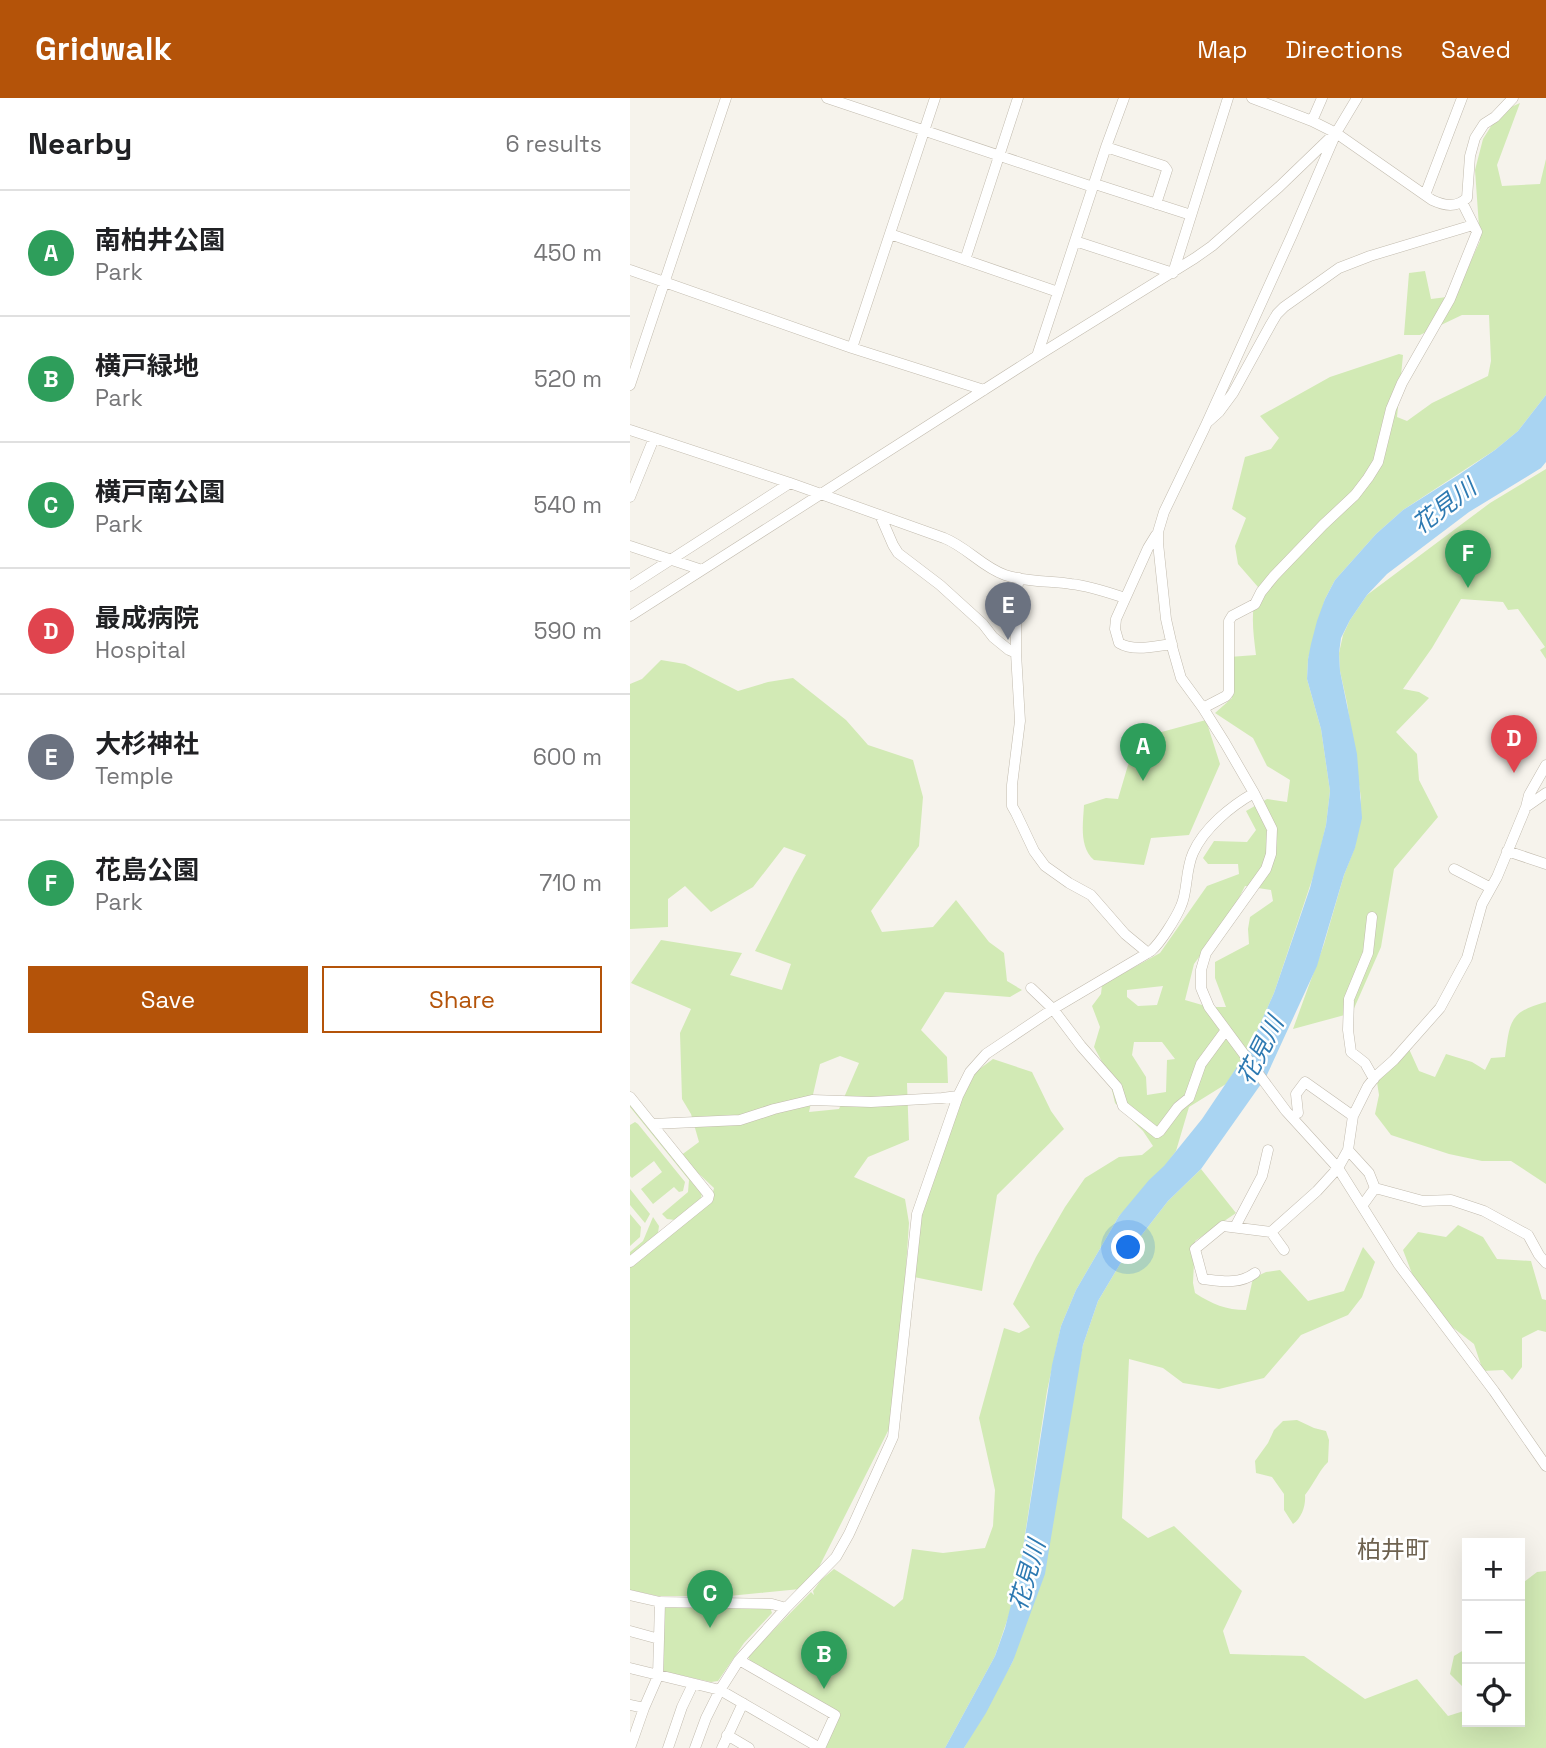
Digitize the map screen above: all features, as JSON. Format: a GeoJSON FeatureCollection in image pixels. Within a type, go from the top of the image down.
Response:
{"type":"FeatureCollection","features":[{"type":"Feature","properties":{"kind":"street"},"geometry":{"type":"LineString","coordinates":[[630,386],[726,98]]}},
{"type":"Feature","properties":{"kind":"street"},"geometry":{"type":"LineString","coordinates":[[827,98],[1191,215]]}},
{"type":"Feature","properties":{"kind":"street"},"geometry":{"type":"LineString","coordinates":[[852,348],[935,98]]}},
{"type":"Feature","properties":{"kind":"street"},"geometry":{"type":"LineString","coordinates":[[965,260],[1018,98]]}},
{"type":"Feature","properties":{"kind":"street"},"geometry":{"type":"LineString","coordinates":[[1037,356],[1124,98]]}},
{"type":"Feature","properties":{"kind":"street"},"geometry":{"type":"LineString","coordinates":[[1173,273],[1228,98]]}},
{"type":"Feature","properties":{"kind":"street"},"geometry":{"type":"LineString","coordinates":[[1252,98],[1336,133],[1425,195],[1447,206],[1467,198],[1470,156],[1475,138],[1484,124],[1500,113],[1503,106],[1513,98]]}},
{"type":"Feature","properties":{"kind":"street"},"geometry":{"type":"LineString","coordinates":[[1312,121],[1322,98]]}},
{"type":"Feature","properties":{"kind":"street"},"geometry":{"type":"LineString","coordinates":[[1171,644],[1136,648],[1125,646],[1119,643],[1115,629],[1116,620],[1292,236],[1336,133],[1357,98]]}},
{"type":"Feature","properties":{"kind":"street"},"geometry":{"type":"LineString","coordinates":[[1425,195],[1462,98]]}},
{"type":"Feature","properties":{"kind":"street"},"geometry":{"type":"LineString","coordinates":[[630,616],[1037,356],[1173,273],[1212,246],[1336,133]]}},
{"type":"Feature","properties":{"kind":"street"},"geometry":{"type":"LineString","coordinates":[[1106,147],[1164,166],[1167,170],[1156,204]]}},
{"type":"Feature","properties":{"kind":"street"},"geometry":{"type":"LineString","coordinates":[[1203,708],[1229,692],[1231,616],[1255,604],[1274,576],[1355,495],[1378,462],[1398,391],[1450,299],[1477,232],[1462,202]]}},
{"type":"Feature","properties":{"kind":"street"},"geometry":{"type":"LineString","coordinates":[[1207,422],[1226,404],[1271,324],[1284,307],[1339,268],[1473,225]]}},
{"type":"Feature","properties":{"kind":"street"},"geometry":{"type":"LineString","coordinates":[[890,234],[1058,292]]}},
{"type":"Feature","properties":{"kind":"street"},"geometry":{"type":"LineString","coordinates":[[1075,241],[1173,273]]}},
{"type":"Feature","properties":{"kind":"street"},"geometry":{"type":"LineString","coordinates":[[630,270],[852,348],[984,390]]}},
{"type":"Feature","properties":{"kind":"street"},"geometry":{"type":"LineString","coordinates":[[630,430],[790,483],[956,543],[1001,574],[1073,584],[1125,598]]}},
{"type":"Feature","properties":{"kind":"street"},"geometry":{"type":"LineString","coordinates":[[630,497],[654,438]]}},
{"type":"Feature","properties":{"kind":"street"},"geometry":{"type":"LineString","coordinates":[[630,586],[790,483]]}},
{"type":"Feature","properties":{"kind":"street"},"geometry":{"type":"LineString","coordinates":[[880,515],[898,553],[940,585],[983,624],[993,637],[1016,653]]}},
{"type":"Feature","properties":{"kind":"street"},"geometry":{"type":"LineString","coordinates":[[1158,532],[1171,644],[1181,678],[1203,708],[1254,793],[1272,829],[1272,854],[1262,878],[1206,953],[1201,970],[1201,988],[1209,1007],[1286,1111],[1338,1168],[1399,1265],[1494,1391],[1546,1466]]}},
{"type":"Feature","properties":{"kind":"street"},"geometry":{"type":"LineString","coordinates":[[630,546],[702,570]]}},
{"type":"Feature","properties":{"kind":"street"},"geometry":{"type":"LineString","coordinates":[[1019,578],[1014,607],[1020,722],[1012,806],[1034,851],[1045,866],[1091,895],[1125,934],[1148,953]]}},
{"type":"Feature","properties":{"kind":"street"},"geometry":{"type":"LineString","coordinates":[[1271,1232],[1317,1191],[1338,1168],[1348,1150],[1353,1116],[1368,1086],[1440,1008],[1467,958],[1482,904],[1529,795],[1546,765]]}},
{"type":"Feature","properties":{"kind":"street"},"geometry":{"type":"LineString","coordinates":[[695,1748],[706,1717],[739,1660],[836,1557],[893,1437],[917,1214],[958,1096],[970,1072],[986,1054],[1157,945],[1182,905],[1187,870],[1200,841],[1233,805],[1254,793]]}},
{"type":"Feature","properties":{"kind":"street"},"geometry":{"type":"LineString","coordinates":[[1526,807],[1546,793]]}},
{"type":"Feature","properties":{"kind":"street"},"geometry":{"type":"LineString","coordinates":[[1507,851],[1546,864]]}},
{"type":"Feature","properties":{"kind":"street"},"geometry":{"type":"LineString","coordinates":[[1454,869],[1491,888]]}},
{"type":"Feature","properties":{"kind":"street"},"geometry":{"type":"LineString","coordinates":[[1372,917],[1368,953],[1349,999],[1348,1030],[1351,1052],[1365,1063],[1374,1079]]}},
{"type":"Feature","properties":{"kind":"street"},"geometry":{"type":"LineString","coordinates":[[1031,988],[1054,1009],[1081,1046],[1117,1087],[1123,1106],[1157,1133],[1189,1098],[1201,1064],[1228,1033]]}},
{"type":"Feature","properties":{"kind":"street"},"geometry":{"type":"LineString","coordinates":[[1298,1113],[1296,1094],[1305,1082],[1353,1116]]}},
{"type":"Feature","properties":{"kind":"street"},"geometry":{"type":"LineString","coordinates":[[652,1124],[740,1120],[812,1100],[871,1102],[958,1096]]}},
{"type":"Feature","properties":{"kind":"street"},"geometry":{"type":"LineString","coordinates":[[630,1097],[709,1195],[708,1199],[630,1262]]}},
{"type":"Feature","properties":{"kind":"street"},"geometry":{"type":"LineString","coordinates":[[1235,1227],[1262,1176],[1268,1150]]}},
{"type":"Feature","properties":{"kind":"street"},"geometry":{"type":"LineString","coordinates":[[1348,1150],[1369,1173],[1375,1188]]}},
{"type":"Feature","properties":{"kind":"street"},"geometry":{"type":"LineString","coordinates":[[1362,1206],[1375,1188]]}},
{"type":"Feature","properties":{"kind":"street"},"geometry":{"type":"LineString","coordinates":[[1375,1188],[1423,1201],[1451,1200],[1484,1210],[1528,1235],[1546,1263]]}},
{"type":"Feature","properties":{"kind":"street"},"geometry":{"type":"LineString","coordinates":[[1255,1273],[1242,1280],[1224,1282],[1203,1279],[1195,1249],[1223,1226],[1271,1232],[1284,1250]]}},
{"type":"Feature","properties":{"kind":"street"},"geometry":{"type":"LineString","coordinates":[[630,1595],[660,1602],[772,1604],[786,1608]]}},
{"type":"Feature","properties":{"kind":"street"},"geometry":{"type":"LineString","coordinates":[[631,1744],[658,1676],[660,1602]]}},
{"type":"Feature","properties":{"kind":"street"},"geometry":{"type":"LineString","coordinates":[[630,1631],[659,1639]]}},
{"type":"Feature","properties":{"kind":"street"},"geometry":{"type":"LineString","coordinates":[[630,1668],[720,1690],[820,1748],[835,1715],[739,1660]]}},
{"type":"Feature","properties":{"kind":"street"},"geometry":{"type":"LineString","coordinates":[[668,1748],[693,1684]]}},
{"type":"Feature","properties":{"kind":"street"},"geometry":{"type":"LineString","coordinates":[[722,1748],[743,1703]]}},
{"type":"Feature","properties":{"kind":"street"},"geometry":{"type":"LineString","coordinates":[[630,1705],[644,1708]]}},
{"type":"Feature","properties":{"kind":"street"},"geometry":{"type":"LineString","coordinates":[[727,1735],[749,1748]]}},
{"type":"Feature","properties":{"kind":"green space"},"geometry":{"type":"Polygon","coordinates":[[[1520,103],[1497,165],[1502,186],[1540,184],[1546,159],[1546,395],[1518,431],[1495,450],[1403,510],[1376,534],[1335,580],[1325,599],[1308,659],[1307,679],[1321,729],[1330,791],[1326,825],[1316,868],[1274,993],[1249,1049],[1226,1084],[1189,1107],[1176,1151],[1153,1182],[1119,1216],[1076,1290],[1061,1326],[1047,1391],[1019,1574],[1013,1603],[995,1656],[945,1748],[824,1748],[840,1715],[751,1663],[748,1656],[811,1592],[814,1595],[813,1591],[821,1580],[834,1569],[894,1607],[903,1599],[912,1549],[943,1553],[985,1548],[993,1526],[995,1490],[979,1418],[1004,1328],[1019,1333],[1030,1327],[1013,1304],[1036,1257],[1085,1178],[1119,1157],[1142,1155],[1153,1146],[1143,1131],[1115,1103],[1108,1073],[1094,1047],[1100,1027],[1092,1006],[1101,994],[1102,985],[1160,953],[1207,886],[1239,874],[1238,864],[1208,864],[1203,858],[1214,841],[1247,842],[1256,830],[1246,811],[1267,799],[1287,802],[1290,780],[1267,766],[1253,738],[1215,713],[1232,698],[1229,657],[1256,655],[1253,612],[1258,587],[1238,564],[1235,546],[1246,518],[1232,509],[1245,457],[1271,449],[1279,438],[1260,416],[1330,377],[1399,354],[1403,355],[1397,417],[1407,421],[1432,403],[1488,376],[1491,361],[1489,315],[1462,315],[1420,335],[1404,335],[1409,273],[1425,271],[1431,299],[1455,296],[1480,241],[1475,170],[1483,139],[1500,112],[1520,103]],[[1245,886],[1232,912],[1194,964],[1185,1000],[1209,1007],[1226,1007],[1215,978],[1215,962],[1249,944],[1250,917],[1273,901],[1271,890],[1245,886]],[[1163,986],[1127,990],[1127,997],[1138,1006],[1157,1005],[1163,986]],[[1134,1042],[1132,1055],[1146,1077],[1147,1095],[1166,1092],[1167,1060],[1175,1059],[1162,1042],[1134,1042]]]}},
{"type":"Feature","properties":{"kind":"green space"},"geometry":{"type":"Polygon","coordinates":[[[1546,469],[1546,659],[1540,650],[1545,647],[1518,609],[1508,610],[1503,602],[1461,599],[1432,648],[1403,689],[1419,692],[1429,698],[1396,732],[1417,754],[1419,780],[1438,817],[1394,869],[1381,947],[1352,1013],[1293,1029],[1355,847],[1361,798],[1340,671],[1339,653],[1343,635],[1367,595],[1490,503],[1546,469]]]}},
{"type":"Feature","properties":{"kind":"green space"},"geometry":{"type":"Polygon","coordinates":[[[661,660],[685,664],[738,691],[793,678],[846,720],[868,745],[913,760],[923,797],[919,846],[871,911],[882,932],[933,927],[956,900],[989,942],[1004,953],[1007,981],[1022,990],[1010,997],[945,992],[921,1030],[947,1057],[948,1083],[907,1083],[909,1140],[868,1157],[854,1177],[905,1199],[909,1223],[902,1328],[889,1429],[819,1567],[800,1589],[729,1596],[658,1596],[630,1590],[630,1266],[711,1200],[714,1188],[680,1156],[699,1142],[691,1114],[682,1099],[680,1033],[691,1009],[631,983],[661,940],[742,953],[730,975],[782,990],[791,964],[755,951],[806,855],[784,847],[753,887],[711,912],[685,886],[668,899],[668,927],[630,929],[630,684],[642,679],[661,660]],[[840,1056],[820,1064],[809,1112],[839,1109],[859,1063],[840,1056]]]}},
{"type":"Feature","properties":{"kind":"green space"},"geometry":{"type":"Polygon","coordinates":[[[1206,720],[1220,764],[1189,835],[1151,838],[1144,865],[1094,860],[1084,842],[1084,805],[1106,798],[1118,799],[1131,755],[1154,757],[1154,734],[1206,720]]]}},
{"type":"Feature","properties":{"kind":"green space"},"geometry":{"type":"Polygon","coordinates":[[[1546,1002],[1546,1184],[1511,1161],[1482,1161],[1449,1154],[1391,1135],[1375,1114],[1379,1095],[1376,1076],[1409,1049],[1419,1071],[1435,1077],[1446,1054],[1472,1062],[1485,1070],[1491,1058],[1505,1057],[1510,1026],[1518,1014],[1546,1002]]]}},
{"type":"Feature","properties":{"kind":"green space"},"geometry":{"type":"Polygon","coordinates":[[[993,1059],[1032,1072],[1051,1111],[1064,1129],[997,1195],[982,1291],[914,1277],[921,1208],[970,1076],[993,1059]]]}},
{"type":"Feature","properties":{"kind":"green space"},"geometry":{"type":"Polygon","coordinates":[[[630,1103],[702,1192],[701,1199],[675,1220],[667,1219],[662,1214],[688,1192],[689,1180],[630,1107],[630,1103]]]}},
{"type":"Feature","properties":{"kind":"green space"},"geometry":{"type":"Polygon","coordinates":[[[635,1122],[685,1182],[683,1191],[679,1192],[674,1187],[653,1204],[641,1189],[662,1172],[654,1161],[632,1178],[630,1176],[630,1125],[635,1122]]]}},
{"type":"Feature","properties":{"kind":"green space"},"geometry":{"type":"Polygon","coordinates":[[[1201,1169],[1236,1213],[1195,1241],[1195,1293],[1226,1308],[1246,1310],[1253,1278],[1266,1272],[1280,1270],[1308,1301],[1344,1291],[1363,1247],[1375,1262],[1362,1297],[1348,1315],[1301,1335],[1264,1378],[1219,1389],[1183,1383],[1163,1368],[1129,1359],[1122,1518],[1148,1538],[1174,1526],[1242,1591],[1223,1631],[1230,1654],[1304,1656],[1365,1699],[1417,1679],[1448,1716],[1462,1712],[1462,1727],[1525,1727],[1525,1581],[1537,1572],[1546,1571],[1546,1748],[964,1748],[1013,1661],[1083,1345],[1098,1301],[1123,1259],[1168,1201],[1201,1169]]]}},
{"type":"Feature","properties":{"kind":"green space"},"geometry":{"type":"Polygon","coordinates":[[[630,1189],[650,1214],[645,1223],[630,1205],[630,1189]]]}},
{"type":"Feature","properties":{"kind":"green space"},"geometry":{"type":"Polygon","coordinates":[[[630,1214],[641,1227],[640,1237],[630,1246],[630,1214]]]}},
{"type":"Feature","properties":{"kind":"green space"},"geometry":{"type":"Polygon","coordinates":[[[653,1217],[659,1226],[658,1233],[630,1256],[630,1252],[643,1241],[653,1217]]]}},
{"type":"Feature","properties":{"kind":"green space"},"geometry":{"type":"Polygon","coordinates":[[[1458,1225],[1483,1237],[1497,1259],[1531,1261],[1542,1299],[1546,1300],[1546,1332],[1538,1330],[1522,1338],[1522,1367],[1512,1380],[1503,1370],[1483,1371],[1474,1344],[1424,1305],[1403,1250],[1418,1232],[1446,1237],[1458,1225]]]}},
{"type":"Feature","properties":{"kind":"green space"},"geometry":{"type":"Polygon","coordinates":[[[1297,1420],[1326,1431],[1329,1440],[1328,1462],[1305,1495],[1303,1511],[1293,1524],[1284,1510],[1284,1494],[1272,1477],[1256,1473],[1255,1461],[1274,1430],[1283,1421],[1297,1420]]]}},
{"type":"Feature","properties":{"kind":"green space"},"geometry":{"type":"Polygon","coordinates":[[[663,1604],[770,1607],[772,1613],[744,1643],[718,1681],[711,1682],[662,1671],[663,1604]]]}},
{"type":"Feature","properties":{"kind":"green space"},"geometry":{"type":"Polygon","coordinates":[[[1462,1651],[1462,1686],[1450,1674],[1454,1656],[1462,1651]]]}},
{"type":"Feature","properties":{"kind":"water","name":"花見川"},"geometry":{"type":"Polygon","coordinates":[[[1546,395],[1546,462],[1541,468],[1469,512],[1387,574],[1367,595],[1341,638],[1340,671],[1357,754],[1362,818],[1317,966],[1266,1077],[1201,1169],[1168,1201],[1123,1259],[1098,1301],[1083,1345],[1045,1574],[1013,1661],[986,1713],[964,1748],[945,1748],[995,1656],[1005,1628],[1019,1574],[1052,1365],[1061,1326],[1076,1290],[1119,1216],[1202,1119],[1249,1049],[1274,993],[1310,888],[1326,825],[1330,791],[1321,729],[1307,679],[1311,644],[1325,599],[1335,580],[1376,534],[1403,510],[1495,450],[1518,431],[1546,395]]]}},
{"type":"Feature","properties":{"kind":"place","name":"花島公園"},"geometry":{"type":"Point","coordinates":[1468,588]}},
{"type":"Feature","properties":{"kind":"place","name":"大杉神社"},"geometry":{"type":"Point","coordinates":[1008,640]}},
{"type":"Feature","properties":{"kind":"place","name":"最成病院"},"geometry":{"type":"Point","coordinates":[1514,773]}},
{"type":"Feature","properties":{"kind":"place","name":"南柏井公園"},"geometry":{"type":"Point","coordinates":[1143,781]}},
{"type":"Feature","properties":{"kind":"place","name":"横戸南公園"},"geometry":{"type":"Point","coordinates":[710,1628]}},
{"type":"Feature","properties":{"kind":"place","name":"横戸緑地"},"geometry":{"type":"Point","coordinates":[824,1689]}},
{"type":"Feature","properties":{"kind":"district","name":"柏井町"},"geometry":{"type":"Point","coordinates":[1393,1549]}}]}
